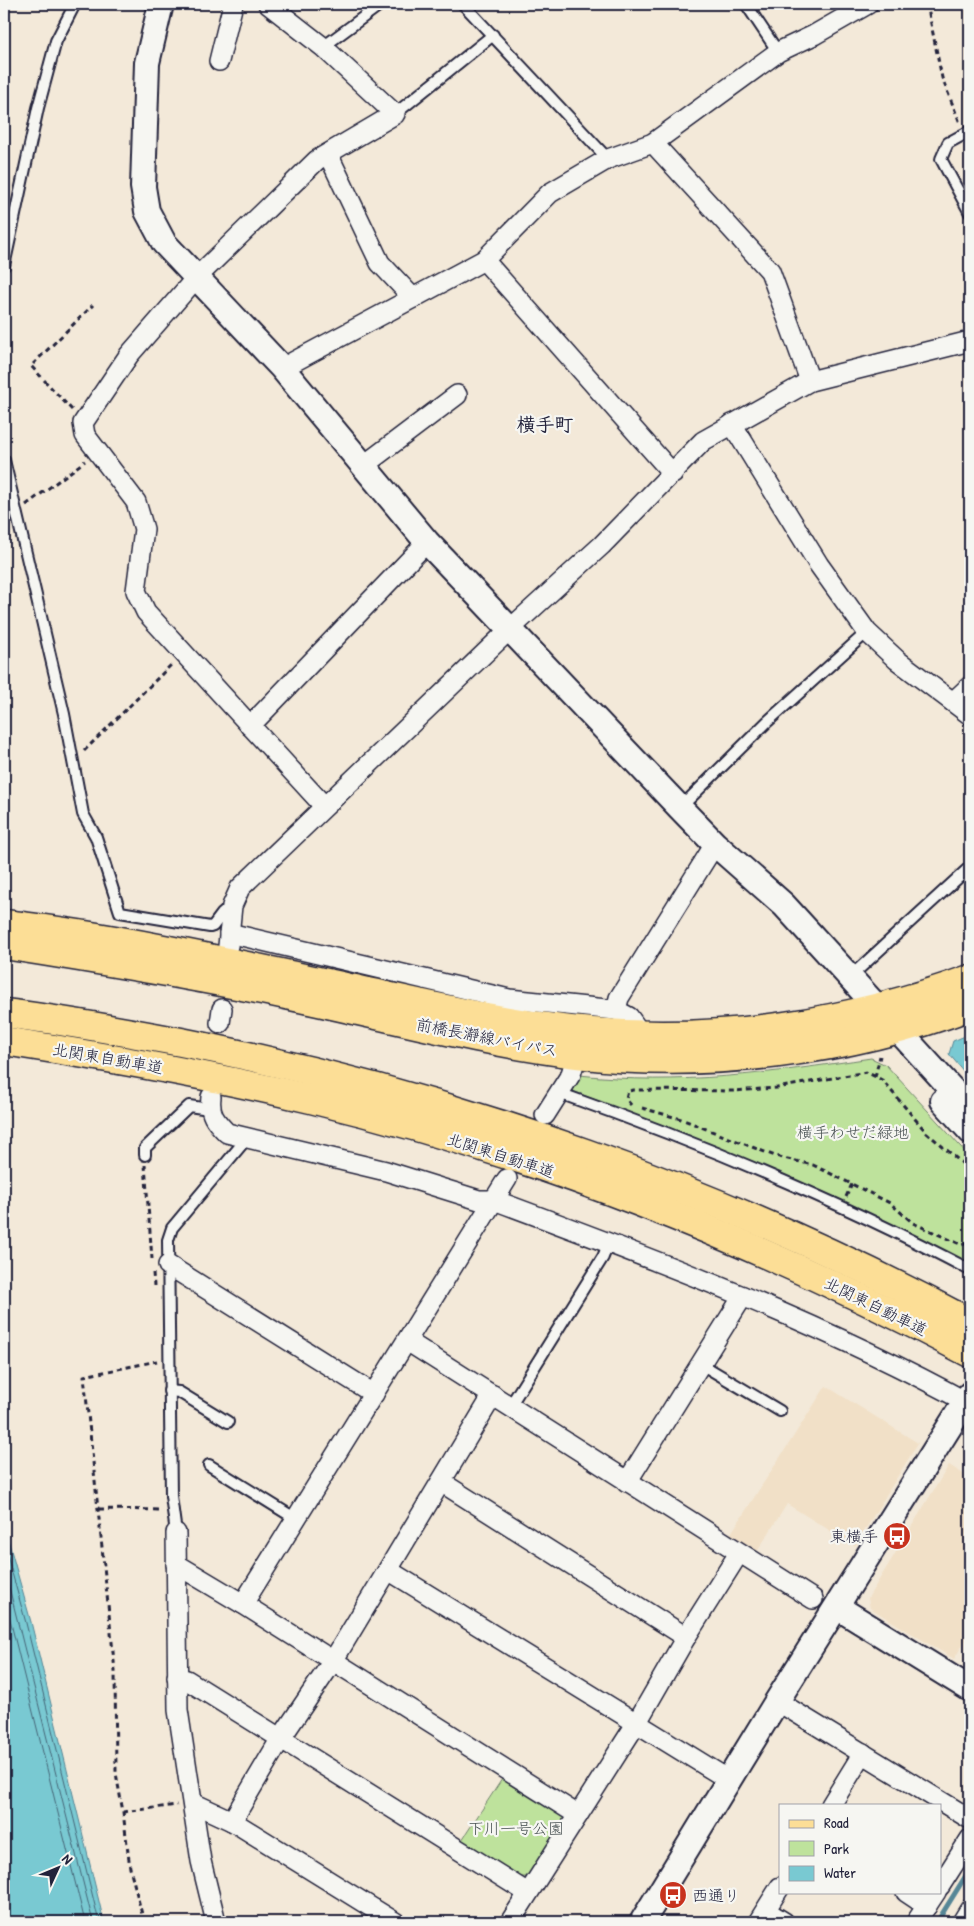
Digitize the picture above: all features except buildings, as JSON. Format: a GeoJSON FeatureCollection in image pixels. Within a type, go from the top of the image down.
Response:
{"type":"FeatureCollection","features":[{"type":"Feature","properties":{"kind":"main road","name":"前橋長瀞線バイパス"},"geometry":{"type":"LineString","coordinates":[[4,924],[290,996],[480,1039],[577,1054],[646,1060],[775,1054],[887,1039],[970,1006]]}},
{"type":"Feature","properties":{"kind":"main road","name":"前橋長瀞線バイパス"},"geometry":{"type":"LineString","coordinates":[[4,945],[106,950],[482,1017],[592,1032],[642,1034],[710,1034],[762,1029],[870,1009],[970,979]]}},
{"type":"Feature","properties":{"kind":"main road","name":"北関東自動車道"},"geometry":{"type":"LineString","coordinates":[[4,1013],[117,1030],[232,1052],[320,1073],[478,1118],[601,1159],[792,1235],[970,1323]]}},
{"type":"Feature","properties":{"kind":"main road","name":"北関東自動車道"},"geometry":{"type":"LineString","coordinates":[[4,1041],[121,1059],[314,1100],[494,1152],[591,1185],[780,1260],[970,1353]]}},
{"type":"Feature","properties":{"kind":"street"},"geometry":{"type":"LineString","coordinates":[[161,4],[147,63],[143,187],[147,211],[154,228],[164,243],[282,368],[427,542],[715,844],[784,905],[850,977],[887,1039],[970,1131]]}},
{"type":"Feature","properties":{"kind":"street"},"geometry":{"type":"LineString","coordinates":[[218,61],[233,4]]}},
{"type":"Feature","properties":{"kind":"street"},"geometry":{"type":"LineString","coordinates":[[268,4],[323,47],[395,114],[317,160],[196,278],[129,355],[83,423],[85,434],[136,502],[144,529],[136,591],[146,612],[324,806]]}},
{"type":"Feature","properties":{"kind":"street"},"geometry":{"type":"LineString","coordinates":[[282,368],[484,260],[550,193],[608,159],[653,143],[778,52],[814,35],[868,4]]}},
{"type":"Feature","properties":{"kind":"street"},"geometry":{"type":"LineString","coordinates":[[653,143],[770,272],[810,381]]}},
{"type":"Feature","properties":{"kind":"street"},"geometry":{"type":"LineString","coordinates":[[328,154],[380,263],[413,298]]}},
{"type":"Feature","properties":{"kind":"street"},"geometry":{"type":"LineString","coordinates":[[484,260],[673,474]]}},
{"type":"Feature","properties":{"kind":"street"},"geometry":{"type":"LineString","coordinates":[[642,1034],[629,1018],[616,1010],[509,998],[228,940],[232,906],[240,888],[510,629],[602,545],[703,441],[810,381],[970,341]]}},
{"type":"Feature","properties":{"kind":"street"},"geometry":{"type":"LineString","coordinates":[[363,466],[457,395]]}},
{"type":"Feature","properties":{"kind":"street"},"geometry":{"type":"LineString","coordinates":[[732,424],[819,564],[867,632],[897,660],[970,715]]}},
{"type":"Feature","properties":{"kind":"street"},"geometry":{"type":"LineString","coordinates":[[250,726],[427,542]]}},
{"type":"Feature","properties":{"kind":"street"},"geometry":{"type":"LineString","coordinates":[[953,702],[970,686]]}},
{"type":"Feature","properties":{"kind":"street"},"geometry":{"type":"LineString","coordinates":[[715,844],[758,896],[870,1009]]}},
{"type":"Feature","properties":{"kind":"street"},"geometry":{"type":"LineString","coordinates":[[616,1010],[619,998],[715,844]]}},
{"type":"Feature","properties":{"kind":"street"},"geometry":{"type":"LineString","coordinates":[[887,1039],[970,1109]]}},
{"type":"Feature","properties":{"kind":"street"},"geometry":{"type":"LineString","coordinates":[[545,1115],[571,1074],[577,1054]]}},
{"type":"Feature","properties":{"kind":"street"},"geometry":{"type":"LineString","coordinates":[[210,1103],[214,1120],[228,1133],[386,1171],[479,1200],[494,1200],[609,1242],[743,1296],[827,1333],[969,1400],[778,1701],[642,1922]]}},
{"type":"Feature","properties":{"kind":"street"},"geometry":{"type":"LineString","coordinates":[[243,1604],[507,1178]]}},
{"type":"Feature","properties":{"kind":"street"},"geometry":{"type":"LineString","coordinates":[[168,1265],[374,1394]]}},
{"type":"Feature","properties":{"kind":"street"},"geometry":{"type":"LineString","coordinates":[[627,1482],[743,1296]]}},
{"type":"Feature","properties":{"kind":"street"},"geometry":{"type":"LineString","coordinates":[[407,1341],[813,1600]]}},
{"type":"Feature","properties":{"kind":"street"},"geometry":{"type":"LineString","coordinates":[[232,1821],[494,1396]]}},
{"type":"Feature","properties":{"kind":"street"},"geometry":{"type":"LineString","coordinates":[[441,1482],[686,1637]]}},
{"type":"Feature","properties":{"kind":"street"},"geometry":{"type":"LineString","coordinates":[[176,1533],[178,1710],[202,1861],[216,1922]]}},
{"type":"Feature","properties":{"kind":"street"},"geometry":{"type":"LineString","coordinates":[[510,1922],[636,1724],[686,1637],[739,1553]]}},
{"type":"Feature","properties":{"kind":"street"},"geometry":{"type":"LineString","coordinates":[[176,1564],[333,1660],[578,1815]]}},
{"type":"Feature","properties":{"kind":"street"},"geometry":{"type":"LineString","coordinates":[[388,1570],[729,1780]]}},
{"type":"Feature","properties":{"kind":"street"},"geometry":{"type":"LineString","coordinates":[[837,1607],[970,1689]]}},
{"type":"Feature","properties":{"kind":"street"},"geometry":{"type":"LineString","coordinates":[[177,1678],[187,1680],[282,1738],[528,1893]]}},
{"type":"Feature","properties":{"kind":"street"},"geometry":{"type":"LineString","coordinates":[[778,1701],[970,1819]]}},
{"type":"Feature","properties":{"kind":"street"},"geometry":{"type":"LineString","coordinates":[[831,1804],[863,1753]]}},
{"type":"Feature","properties":{"kind":"street"},"geometry":{"type":"LineString","coordinates":[[192,1803],[232,1821],[395,1922]]}},
{"type":"Feature","properties":{"kind":"street"},"geometry":{"type":"LineString","coordinates":[[942,1883],[970,1839]]}},
{"type":"Feature","properties":{"kind":"street"},"geometry":{"type":"LineString","coordinates":[[779,1889],[762,1916],[784,1922]]}},
{"type":"Feature","properties":{"kind":"street"},"geometry":{"type":"LineString","coordinates":[[913,1894],[932,1899],[916,1922]]}},
{"type":"Feature","properties":{"kind":"street"},"geometry":{"type":"LineString","coordinates":[[962,1922],[970,1909]]}},
{"type":"Feature","properties":{"kind":"lane"},"geometry":{"type":"LineString","coordinates":[[4,266],[38,108],[56,41],[75,4]]}},
{"type":"Feature","properties":{"kind":"lane"},"geometry":{"type":"LineString","coordinates":[[323,47],[382,4]]}},
{"type":"Feature","properties":{"kind":"lane"},"geometry":{"type":"LineString","coordinates":[[463,4],[608,159]]}},
{"type":"Feature","properties":{"kind":"lane"},"geometry":{"type":"LineString","coordinates":[[746,4],[778,52]]}},
{"type":"Feature","properties":{"kind":"lane"},"geometry":{"type":"LineString","coordinates":[[395,114],[492,35]]}},
{"type":"Feature","properties":{"kind":"lane"},"geometry":{"type":"LineString","coordinates":[[967,132],[948,143],[941,159],[970,213]]}},
{"type":"Feature","properties":{"kind":"lane"},"geometry":{"type":"LineString","coordinates":[[4,460],[84,814],[96,837],[120,912],[210,927],[232,906]]}},
{"type":"Feature","properties":{"kind":"lane"},"geometry":{"type":"LineString","coordinates":[[680,808],[767,722],[867,632]]}},
{"type":"Feature","properties":{"kind":"lane"},"geometry":{"type":"LineString","coordinates":[[850,977],[970,866]]}},
{"type":"Feature","properties":{"kind":"lane"},"geometry":{"type":"LineString","coordinates":[[559,1093],[726,1156],[842,1206],[970,1270]]}},
{"type":"Feature","properties":{"kind":"lane"},"geometry":{"type":"LineString","coordinates":[[144,1155],[145,1148],[189,1106],[210,1103]]}},
{"type":"Feature","properties":{"kind":"lane"},"geometry":{"type":"LineString","coordinates":[[176,1533],[172,1510],[168,1240],[172,1228],[248,1138]]}},
{"type":"Feature","properties":{"kind":"lane"},"geometry":{"type":"LineString","coordinates":[[510,1406],[603,1257],[609,1242]]}},
{"type":"Feature","properties":{"kind":"lane"},"geometry":{"type":"LineString","coordinates":[[701,1364],[780,1411]]}},
{"type":"Feature","properties":{"kind":"lane"},"geometry":{"type":"LineString","coordinates":[[170,1391],[179,1392],[228,1422]]}},
{"type":"Feature","properties":{"kind":"lane"},"geometry":{"type":"LineString","coordinates":[[209,1465],[296,1518]]}},
{"type":"Feature","properties":{"kind":"path"},"geometry":{"type":"LineString","coordinates":[[927,4],[942,78],[967,132]]}},
{"type":"Feature","properties":{"kind":"path"},"geometry":{"type":"LineString","coordinates":[[83,423],[31,366],[92,305]]}},
{"type":"Feature","properties":{"kind":"path"},"geometry":{"type":"LineString","coordinates":[[16,513],[98,452]]}},
{"type":"Feature","properties":{"kind":"path"},"geometry":{"type":"LineString","coordinates":[[73,762],[184,653]]}},
{"type":"Feature","properties":{"kind":"path"},"geometry":{"type":"LineString","coordinates":[[875,1077],[887,1039]]}},
{"type":"Feature","properties":{"kind":"path"},"geometry":{"type":"LineString","coordinates":[[970,1170],[927,1133],[882,1080],[866,1072],[778,1088],[733,1091],[634,1090],[628,1092],[626,1098],[632,1106],[681,1119],[775,1156],[812,1165],[890,1203],[913,1223],[962,1245],[970,1242]]}},
{"type":"Feature","properties":{"kind":"path"},"geometry":{"type":"LineString","coordinates":[[144,1922],[130,1868],[116,1773],[115,1671],[84,1376],[160,1360]]}},
{"type":"Feature","properties":{"kind":"path"},"geometry":{"type":"LineString","coordinates":[[99,1509],[172,1510]]}},
{"type":"Feature","properties":{"kind":"path"},"geometry":{"type":"LineString","coordinates":[[123,1812],[192,1803]]}},
{"type":"Feature","properties":{"kind":"shaded area"},"geometry":{"type":"Polygon","coordinates":[[[826,1386],[918,1443],[855,1546],[787,1504],[755,1555],[728,1538],[826,1386]]]}},
{"type":"Feature","properties":{"kind":"shaded area"},"geometry":{"type":"Polygon","coordinates":[[[949,1465],[970,1478],[970,1633],[954,1659],[870,1608],[868,1598],[949,1465]]]}},
{"type":"Feature","properties":{"kind":"green space","name":"横手わせだ緑地"},"geometry":{"type":"Polygon","coordinates":[[[871,1058],[886,1065],[970,1157],[970,1263],[852,1207],[717,1147],[573,1091],[579,1075],[654,1079],[726,1076],[798,1069],[871,1058]]]}},
{"type":"Feature","properties":{"kind":"green space","name":"下川一号公園"},"geometry":{"type":"Polygon","coordinates":[[[504,1776],[562,1811],[565,1822],[530,1877],[521,1877],[462,1840],[504,1776]]]}},
{"type":"Feature","properties":{"kind":"water"},"geometry":{"type":"Polygon","coordinates":[[[970,1034],[970,1079],[949,1054],[953,1041],[970,1034]]]}},
{"type":"Feature","properties":{"kind":"water"},"geometry":{"type":"Polygon","coordinates":[[[4,1525],[31,1622],[104,1922],[4,1922],[4,1525]]]}},
{"type":"Feature","properties":{"kind":"waterway"},"geometry":{"type":"LineString","coordinates":[[937,1922],[970,1869]]}},
{"type":"Feature","properties":{"kind":"place","name":"東横手"},"geometry":{"type":"Point","coordinates":[897,1536]}},
{"type":"Feature","properties":{"kind":"place","name":"西通り"},"geometry":{"type":"Point","coordinates":[673,1895]}},
{"type":"Feature","properties":{"kind":"district","name":"横手町"},"geometry":{"type":"Point","coordinates":[545,424]}}]}
